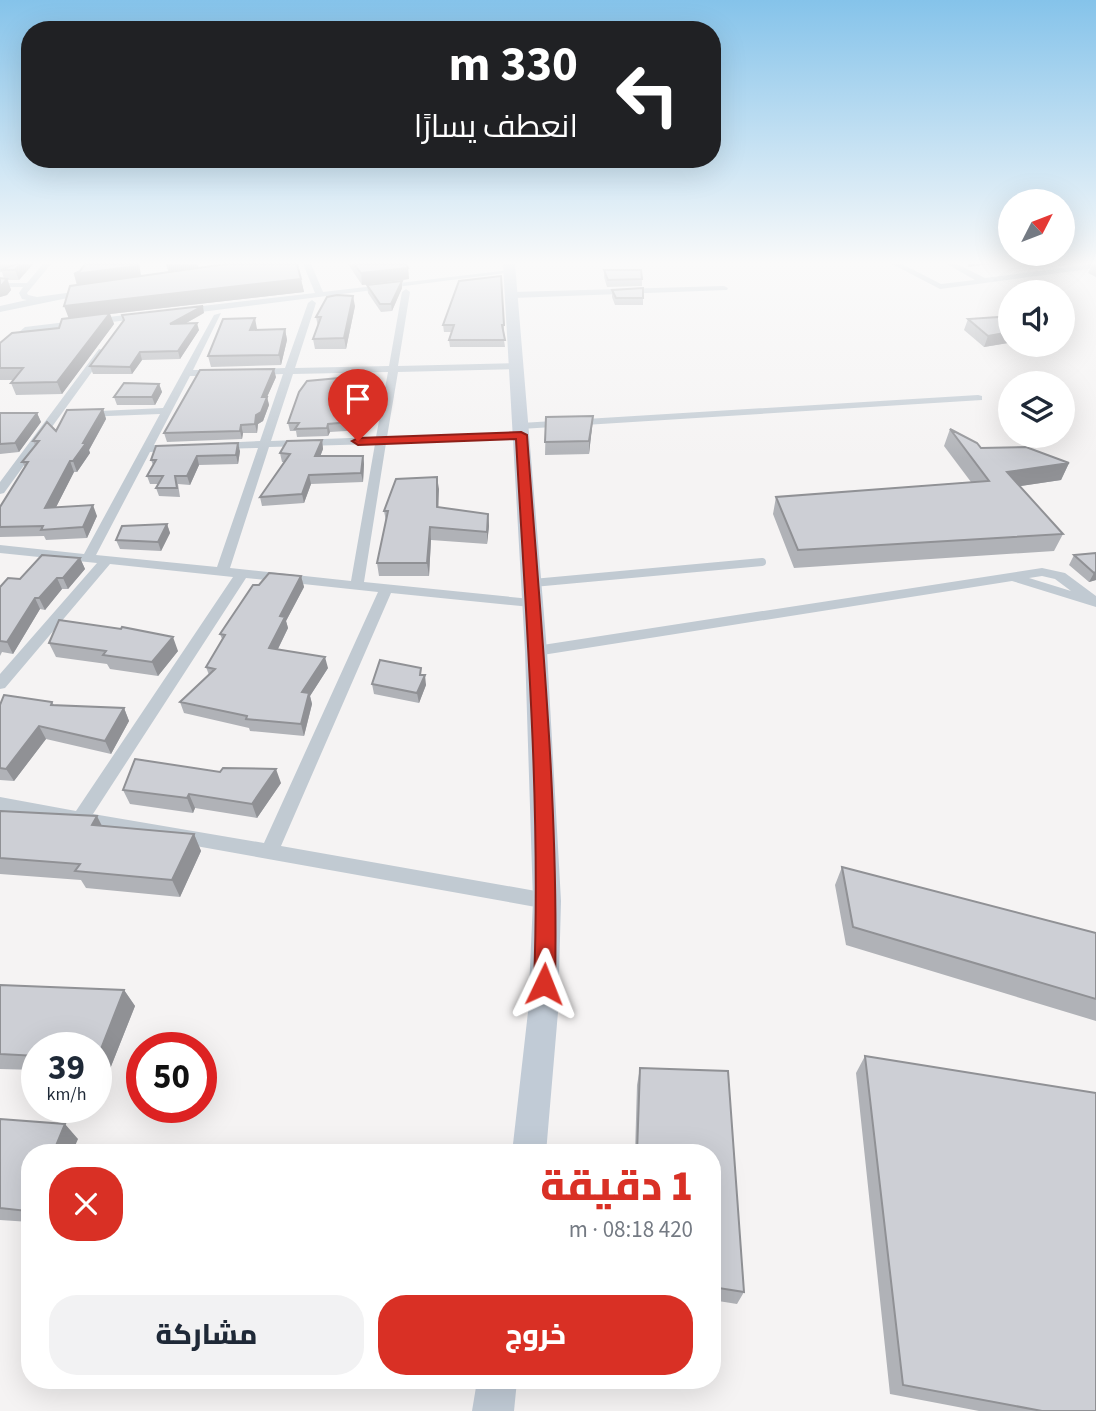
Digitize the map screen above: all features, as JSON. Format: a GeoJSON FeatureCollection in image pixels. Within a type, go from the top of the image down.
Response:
{"type":"FeatureCollection","features":[{"type":"Feature","properties":{"kind":"main road"},"geometry":{"type":"LineString","coordinates":[[515,330],[536,651],[547,901],[543,1012],[530,1144]]}},
{"type":"Feature","properties":{"kind":"main road"},"geometry":{"type":"LineString","coordinates":[[493,1411],[496,1389]]}},
{"type":"Feature","properties":{"kind":"street"},"geometry":{"type":"LineString","coordinates":[[0,353],[26,330]]}},
{"type":"Feature","properties":{"kind":"street"},"geometry":{"type":"LineString","coordinates":[[15,339],[91,330]]}},
{"type":"Feature","properties":{"kind":"street"},"geometry":{"type":"LineString","coordinates":[[88,558],[210,330]]}},
{"type":"Feature","properties":{"kind":"street"},"geometry":{"type":"LineString","coordinates":[[222,572],[304,330]]}},
{"type":"Feature","properties":{"kind":"street"},"geometry":{"type":"LineString","coordinates":[[357,585],[400,330]]}},
{"type":"Feature","properties":{"kind":"street"},"geometry":{"type":"LineString","coordinates":[[0,490],[112,338]]}},
{"type":"Feature","properties":{"kind":"street"},"geometry":{"type":"LineString","coordinates":[[238,372],[518,366]]}},
{"type":"Feature","properties":{"kind":"street"},"geometry":{"type":"LineString","coordinates":[[187,373],[225,372]]}},
{"type":"Feature","properties":{"kind":"street"},"geometry":{"type":"LineString","coordinates":[[212,447],[381,440],[978,398]]}},
{"type":"Feature","properties":{"kind":"street"},"geometry":{"type":"LineString","coordinates":[[41,415],[166,411]]}},
{"type":"Feature","properties":{"kind":"street"},"geometry":{"type":"LineString","coordinates":[[146,449],[186,448]]}},
{"type":"Feature","properties":{"kind":"street"},"geometry":{"type":"LineString","coordinates":[[0,549],[386,588],[531,593]]}},
{"type":"Feature","properties":{"kind":"street"},"geometry":{"type":"LineString","coordinates":[[0,684],[107,560]]}},
{"type":"Feature","properties":{"kind":"street"},"geometry":{"type":"LineString","coordinates":[[536,651],[1042,572],[1055,574],[1093,602]]}},
{"type":"Feature","properties":{"kind":"street"},"geometry":{"type":"LineString","coordinates":[[81,818],[242,574]]}},
{"type":"Feature","properties":{"kind":"street"},"geometry":{"type":"LineString","coordinates":[[270,850],[386,588]]}},
{"type":"Feature","properties":{"kind":"street"},"geometry":{"type":"LineString","coordinates":[[0,804],[547,901]]}},
{"type":"Feature","properties":{"kind":"lane"},"geometry":{"type":"LineString","coordinates":[[531,593],[762,562]]}},
{"type":"Feature","properties":{"kind":"building"},"geometry":{"type":"Polygon","coordinates":[[[97,330],[57,382],[11,383],[23,368],[0,368],[0,343],[12,333],[97,330]]]}},
{"type":"Feature","properties":{"kind":"building"},"geometry":{"type":"Polygon","coordinates":[[[117,330],[192,330],[178,351],[140,352],[130,367],[90,366],[117,330]]]}},
{"type":"Feature","properties":{"kind":"building"},"geometry":{"type":"Polygon","coordinates":[[[219,330],[285,330],[279,355],[208,356],[219,330]]]}},
{"type":"Feature","properties":{"kind":"building"},"geometry":{"type":"Polygon","coordinates":[[[316,330],[346,330],[344,338],[313,339],[316,330]]]}},
{"type":"Feature","properties":{"kind":"building"},"geometry":{"type":"Polygon","coordinates":[[[452,330],[503,330],[505,340],[449,340],[452,330]]]}},
{"type":"Feature","properties":{"kind":"building"},"geometry":{"type":"Polygon","coordinates":[[[981,330],[998,330],[998,334],[988,336],[981,330]]]}},
{"type":"Feature","properties":{"kind":"building"},"geometry":{"type":"Polygon","coordinates":[[[274,369],[262,397],[267,397],[261,412],[256,415],[255,424],[241,425],[240,431],[164,433],[200,370],[274,369]]]}},
{"type":"Feature","properties":{"kind":"building"},"geometry":{"type":"Polygon","coordinates":[[[339,378],[374,381],[361,421],[328,424],[327,428],[295,429],[299,423],[288,423],[299,392],[307,381],[339,378]]]}},
{"type":"Feature","properties":{"kind":"building"},"geometry":{"type":"Polygon","coordinates":[[[124,383],[159,384],[152,397],[114,397],[124,383]]]}},
{"type":"Feature","properties":{"kind":"building"},"geometry":{"type":"Polygon","coordinates":[[[103,409],[83,443],[86,443],[73,461],[70,461],[45,508],[93,505],[83,527],[41,530],[43,526],[0,527],[0,507],[28,462],[22,462],[39,441],[33,441],[47,422],[56,431],[67,410],[103,409]]]}},
{"type":"Feature","properties":{"kind":"building"},"geometry":{"type":"Polygon","coordinates":[[[0,413],[37,413],[15,443],[0,444],[0,413]]]}},
{"type":"Feature","properties":{"kind":"building"},"geometry":{"type":"Polygon","coordinates":[[[593,416],[589,441],[545,442],[546,417],[593,416]]]}},
{"type":"Feature","properties":{"kind":"building"},"geometry":{"type":"Polygon","coordinates":[[[950,429],[977,443],[981,448],[1029,448],[1069,463],[1007,472],[1063,534],[798,550],[776,497],[989,481],[950,429]]]}},
{"type":"Feature","properties":{"kind":"building"},"geometry":{"type":"Polygon","coordinates":[[[322,440],[315,456],[363,456],[361,473],[309,475],[302,494],[260,497],[290,454],[280,453],[287,441],[322,440]]]}},
{"type":"Feature","properties":{"kind":"building"},"geometry":{"type":"Polygon","coordinates":[[[238,443],[236,455],[197,456],[187,476],[175,476],[177,488],[156,488],[163,476],[147,476],[156,460],[151,460],[156,446],[238,443]]]}},
{"type":"Feature","properties":{"kind":"building"},"geometry":{"type":"Polygon","coordinates":[[[437,477],[437,507],[488,514],[487,532],[430,527],[427,563],[377,563],[388,511],[384,511],[396,479],[437,477]]]}},
{"type":"Feature","properties":{"kind":"building"},"geometry":{"type":"Polygon","coordinates":[[[167,524],[158,542],[116,540],[122,526],[167,524]]]}},
{"type":"Feature","properties":{"kind":"building"},"geometry":{"type":"Polygon","coordinates":[[[1096,553],[1094,573],[1074,555],[1096,553]]]}},
{"type":"Feature","properties":{"kind":"building"},"geometry":{"type":"Polygon","coordinates":[[[42,555],[80,558],[63,578],[57,578],[39,598],[35,598],[7,642],[0,641],[0,587],[8,578],[20,579],[42,555]]]}},
{"type":"Feature","properties":{"kind":"building"},"geometry":{"type":"Polygon","coordinates":[[[269,573],[301,576],[280,616],[285,617],[269,648],[325,657],[302,692],[309,693],[301,724],[246,719],[247,716],[180,702],[215,669],[206,667],[225,635],[220,634],[253,585],[259,585],[269,573]]]}},
{"type":"Feature","properties":{"kind":"building"},"geometry":{"type":"Polygon","coordinates":[[[59,620],[122,627],[173,637],[152,662],[103,655],[106,651],[49,643],[59,620]]]}},
{"type":"Feature","properties":{"kind":"building"},"geometry":{"type":"Polygon","coordinates":[[[380,660],[421,668],[420,675],[425,675],[417,693],[372,684],[380,660]]]}},
{"type":"Feature","properties":{"kind":"building"},"geometry":{"type":"Polygon","coordinates":[[[4,695],[52,702],[51,705],[124,708],[105,741],[39,726],[6,769],[0,768],[0,705],[4,695]]]}},
{"type":"Feature","properties":{"kind":"building"},"geometry":{"type":"Polygon","coordinates":[[[135,759],[220,772],[223,768],[276,769],[252,804],[189,794],[187,798],[123,790],[135,759]]]}},
{"type":"Feature","properties":{"kind":"building"},"geometry":{"type":"Polygon","coordinates":[[[0,811],[97,816],[92,825],[194,834],[172,880],[75,871],[80,864],[0,858],[0,811]]]}},
{"type":"Feature","properties":{"kind":"building"},"geometry":{"type":"Polygon","coordinates":[[[842,867],[1096,933],[1096,999],[853,927],[842,867]]]}},
{"type":"Feature","properties":{"kind":"building"},"geometry":{"type":"Polygon","coordinates":[[[0,985],[124,990],[108,1032],[21,1032],[21,1055],[0,1054],[0,985]]]}},
{"type":"Feature","properties":{"kind":"building"},"geometry":{"type":"Polygon","coordinates":[[[865,1056],[1096,1093],[1096,1411],[1042,1411],[903,1385],[865,1056]]]}},
{"type":"Feature","properties":{"kind":"building"},"geometry":{"type":"Polygon","coordinates":[[[640,1068],[728,1071],[744,1292],[721,1288],[721,1144],[637,1144],[640,1068]]]}},
{"type":"Feature","properties":{"kind":"building"},"geometry":{"type":"Polygon","coordinates":[[[0,1119],[21,1121],[21,1123],[65,1124],[57,1144],[21,1144],[21,1210],[0,1208],[0,1119]]]}},
{"type":"Feature","properties":{"kind":"route"},"geometry":{"type":"LineString","coordinates":[[358,441],[521,435],[536,651],[547,901],[544,984]]}}]}
